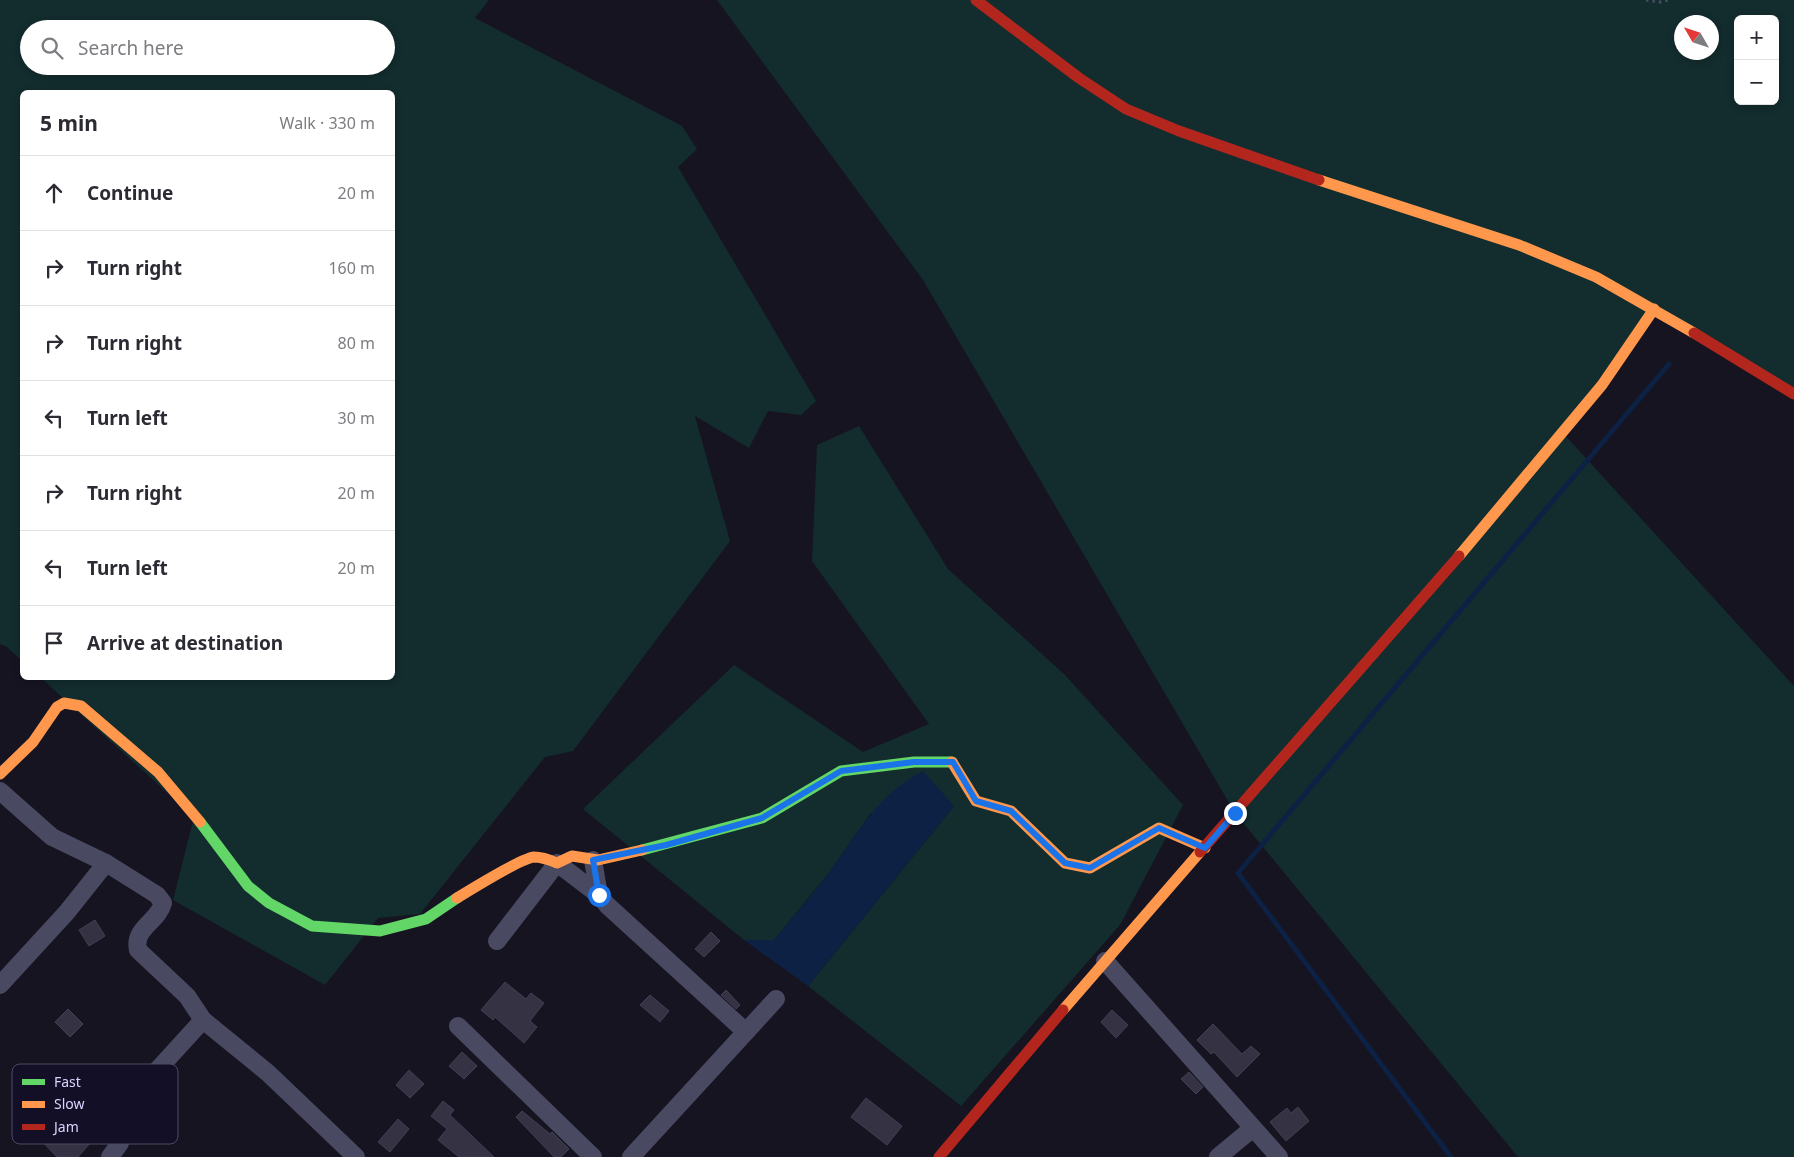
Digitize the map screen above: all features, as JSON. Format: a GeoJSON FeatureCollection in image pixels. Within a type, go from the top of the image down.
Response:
{"type":"FeatureCollection","features":[{"type":"Feature","properties":{"kind":"street"},"geometry":{"type":"LineString","coordinates":[[976,0],[1079,78],[1126,109],[1179,131],[1275,166],[1519,246],[1596,277],[1654,309],[1794,394]]}},
{"type":"Feature","properties":{"kind":"street"},"geometry":{"type":"LineString","coordinates":[[939,1157],[1105,961],[1416,603],[1469,545],[1602,385],[1654,309]]}},
{"type":"Feature","properties":{"kind":"street"},"geometry":{"type":"LineString","coordinates":[[0,774],[33,742],[57,707],[73,703],[81,706],[158,772],[218,844],[248,886],[269,903],[312,926],[380,931],[426,919],[474,886],[533,857],[549,859],[599,895],[746,1032]]}},
{"type":"Feature","properties":{"kind":"street"},"geometry":{"type":"LineString","coordinates":[[497,940],[557,863],[572,856],[593,860],[666,845],[762,818],[841,771],[914,762],[953,762],[976,801],[1011,811],[1065,863],[1090,868],[1159,828],[1205,848]]}},
{"type":"Feature","properties":{"kind":"street"},"geometry":{"type":"LineString","coordinates":[[0,791],[52,837],[106,863],[157,895],[163,903],[161,910],[140,932],[136,942],[138,950],[187,996],[203,1020],[268,1073],[356,1157]]}},
{"type":"Feature","properties":{"kind":"street"},"geometry":{"type":"LineString","coordinates":[[593,860],[599,895]]}},
{"type":"Feature","properties":{"kind":"street"},"geometry":{"type":"LineString","coordinates":[[0,985],[67,912],[106,863]]}},
{"type":"Feature","properties":{"kind":"street"},"geometry":{"type":"LineString","coordinates":[[1105,961],[1279,1157]]}},
{"type":"Feature","properties":{"kind":"street"},"geometry":{"type":"LineString","coordinates":[[631,1157],[776,999]]}},
{"type":"Feature","properties":{"kind":"street"},"geometry":{"type":"LineString","coordinates":[[162,1064],[203,1020]]}},
{"type":"Feature","properties":{"kind":"street"},"geometry":{"type":"LineString","coordinates":[[458,1026],[594,1157]]}},
{"type":"Feature","properties":{"kind":"street"},"geometry":{"type":"LineString","coordinates":[[1218,1157],[1252,1128]]}},
{"type":"Feature","properties":{"kind":"street"},"geometry":{"type":"LineString","coordinates":[[110,1157],[119,1144]]}},
{"type":"Feature","properties":{"kind":"path"},"geometry":{"type":"LineString","coordinates":[[1646,0],[1660,2],[1669,0]]}},
{"type":"Feature","properties":{"kind":"green space"},"geometry":{"type":"Polygon","coordinates":[[[0,0],[489,0],[475,18],[682,126],[697,149],[678,167],[816,401],[801,415],[768,411],[749,448],[695,416],[730,541],[573,751],[545,757],[420,914],[378,918],[325,985],[173,900],[194,817],[43,680],[395,680],[395,90],[20,90],[20,659],[7,647],[0,644],[0,0]]]}},
{"type":"Feature","properties":{"kind":"green space"},"geometry":{"type":"Polygon","coordinates":[[[717,0],[1794,0],[1794,394],[1654,309],[1563,433],[1794,686],[1794,1157],[1518,1157],[1235,813],[923,280],[717,0]]]}},
{"type":"Feature","properties":{"kind":"green space"},"geometry":{"type":"Polygon","coordinates":[[[859,426],[948,569],[1065,675],[1183,805],[1120,925],[961,1106],[808,986],[954,806],[871,813],[828,874],[774,940],[744,940],[583,809],[734,665],[863,752],[929,724],[812,561],[817,445],[859,426]]]}},
{"type":"Feature","properties":{"kind":"water"},"geometry":{"type":"Polygon","coordinates":[[[923,771],[954,806],[808,986],[744,940],[774,940],[828,874],[869,816],[893,791],[923,771]]]}},
{"type":"Feature","properties":{"kind":"building"},"geometry":{"type":"Polygon","coordinates":[[[95,920],[105,936],[89,946],[79,930],[95,920]]]}},
{"type":"Feature","properties":{"kind":"building"},"geometry":{"type":"Polygon","coordinates":[[[711,932],[720,941],[704,957],[695,949],[711,932]]]}},
{"type":"Feature","properties":{"kind":"building"},"geometry":{"type":"Polygon","coordinates":[[[505,982],[526,999],[531,993],[544,1003],[530,1021],[537,1027],[524,1043],[495,1017],[493,1020],[481,1010],[505,982]]]}},
{"type":"Feature","properties":{"kind":"building"},"geometry":{"type":"Polygon","coordinates":[[[726,990],[740,1005],[736,1009],[721,995],[726,990]]]}},
{"type":"Feature","properties":{"kind":"building"},"geometry":{"type":"Polygon","coordinates":[[[650,995],[669,1011],[660,1022],[640,1005],[650,995]]]}},
{"type":"Feature","properties":{"kind":"building"},"geometry":{"type":"Polygon","coordinates":[[[68,1009],[83,1024],[70,1037],[55,1022],[68,1009]]]}},
{"type":"Feature","properties":{"kind":"building"},"geometry":{"type":"Polygon","coordinates":[[[1112,1010],[1128,1025],[1116,1038],[1101,1022],[1112,1010]]]}},
{"type":"Feature","properties":{"kind":"building"},"geometry":{"type":"Polygon","coordinates":[[[1213,1024],[1242,1054],[1251,1046],[1260,1054],[1237,1077],[1214,1052],[1211,1054],[1197,1040],[1213,1024]]]}},
{"type":"Feature","properties":{"kind":"building"},"geometry":{"type":"Polygon","coordinates":[[[462,1052],[477,1066],[464,1079],[449,1066],[462,1052]]]}},
{"type":"Feature","properties":{"kind":"building"},"geometry":{"type":"Polygon","coordinates":[[[409,1070],[424,1084],[410,1098],[396,1085],[409,1070]]]}},
{"type":"Feature","properties":{"kind":"building"},"geometry":{"type":"Polygon","coordinates":[[[1189,1072],[1203,1087],[1196,1094],[1181,1079],[1189,1072]]]}},
{"type":"Feature","properties":{"kind":"building"},"geometry":{"type":"Polygon","coordinates":[[[866,1098],[902,1126],[887,1145],[851,1117],[866,1098]]]}},
{"type":"Feature","properties":{"kind":"building"},"geometry":{"type":"Polygon","coordinates":[[[443,1101],[454,1110],[450,1115],[494,1157],[459,1157],[438,1140],[447,1129],[431,1116],[443,1101]]]}},
{"type":"Feature","properties":{"kind":"building"},"geometry":{"type":"Polygon","coordinates":[[[1298,1107],[1309,1121],[1286,1141],[1270,1122],[1287,1108],[1291,1113],[1298,1107]]]}},
{"type":"Feature","properties":{"kind":"building"},"geometry":{"type":"Polygon","coordinates":[[[522,1111],[550,1134],[552,1132],[569,1149],[561,1157],[554,1157],[516,1117],[522,1111]]]}},
{"type":"Feature","properties":{"kind":"building"},"geometry":{"type":"Polygon","coordinates":[[[398,1119],[409,1129],[390,1152],[378,1142],[398,1119]]]}},
{"type":"Feature","properties":{"kind":"building"},"geometry":{"type":"Polygon","coordinates":[[[45,1144],[89,1144],[78,1157],[57,1157],[45,1144]]]}},
{"type":"Feature","properties":{"kind":"waterway"},"geometry":{"type":"LineString","coordinates":[[1451,1157],[1238,873],[1669,364]]}},
{"type":"Feature","properties":{"kind":"traffic: fast"},"geometry":{"type":"LineString","coordinates":[[642,850],[762,818],[841,771],[914,762],[952,762]]}},
{"type":"Feature","properties":{"kind":"traffic: fast"},"geometry":{"type":"LineString","coordinates":[[200,822],[248,886],[269,903],[312,926],[380,931],[426,919],[457,898]]}},
{"type":"Feature","properties":{"kind":"traffic: slow"},"geometry":{"type":"LineString","coordinates":[[1319,180],[1519,245],[1596,277],[1694,333]]}},
{"type":"Feature","properties":{"kind":"traffic: slow"},"geometry":{"type":"LineString","coordinates":[[1459,556],[1602,385],[1654,309]]}},
{"type":"Feature","properties":{"kind":"traffic: slow"},"geometry":{"type":"LineString","coordinates":[[0,774],[33,742],[57,707],[64,703],[81,706],[158,772],[200,822]]}},
{"type":"Feature","properties":{"kind":"traffic: slow"},"geometry":{"type":"LineString","coordinates":[[952,762],[976,801],[1011,811],[1065,863],[1090,868],[1159,828],[1205,848]]}},
{"type":"Feature","properties":{"kind":"traffic: slow"},"geometry":{"type":"LineString","coordinates":[[457,898],[508,868],[534,857],[557,863],[572,856],[598,860],[642,850]]}},
{"type":"Feature","properties":{"kind":"traffic: slow"},"geometry":{"type":"LineString","coordinates":[[1063,1010],[1200,852]]}},
{"type":"Feature","properties":{"kind":"traffic: jam"},"geometry":{"type":"LineString","coordinates":[[976,0],[1079,78],[1126,109],[1179,131],[1319,180]]}},
{"type":"Feature","properties":{"kind":"traffic: jam"},"geometry":{"type":"LineString","coordinates":[[1694,333],[1794,394]]}},
{"type":"Feature","properties":{"kind":"traffic: jam"},"geometry":{"type":"LineString","coordinates":[[1200,852],[1459,556]]}},
{"type":"Feature","properties":{"kind":"traffic: jam"},"geometry":{"type":"LineString","coordinates":[[939,1157],[1063,1010]]}},
{"type":"Feature","properties":{"kind":"route"},"geometry":{"type":"LineString","coordinates":[[599,895],[593,860],[666,845],[762,818],[841,771],[914,762],[953,762],[976,801],[1011,811],[1065,863],[1090,868],[1159,828],[1205,848],[1235,813]]}}]}
